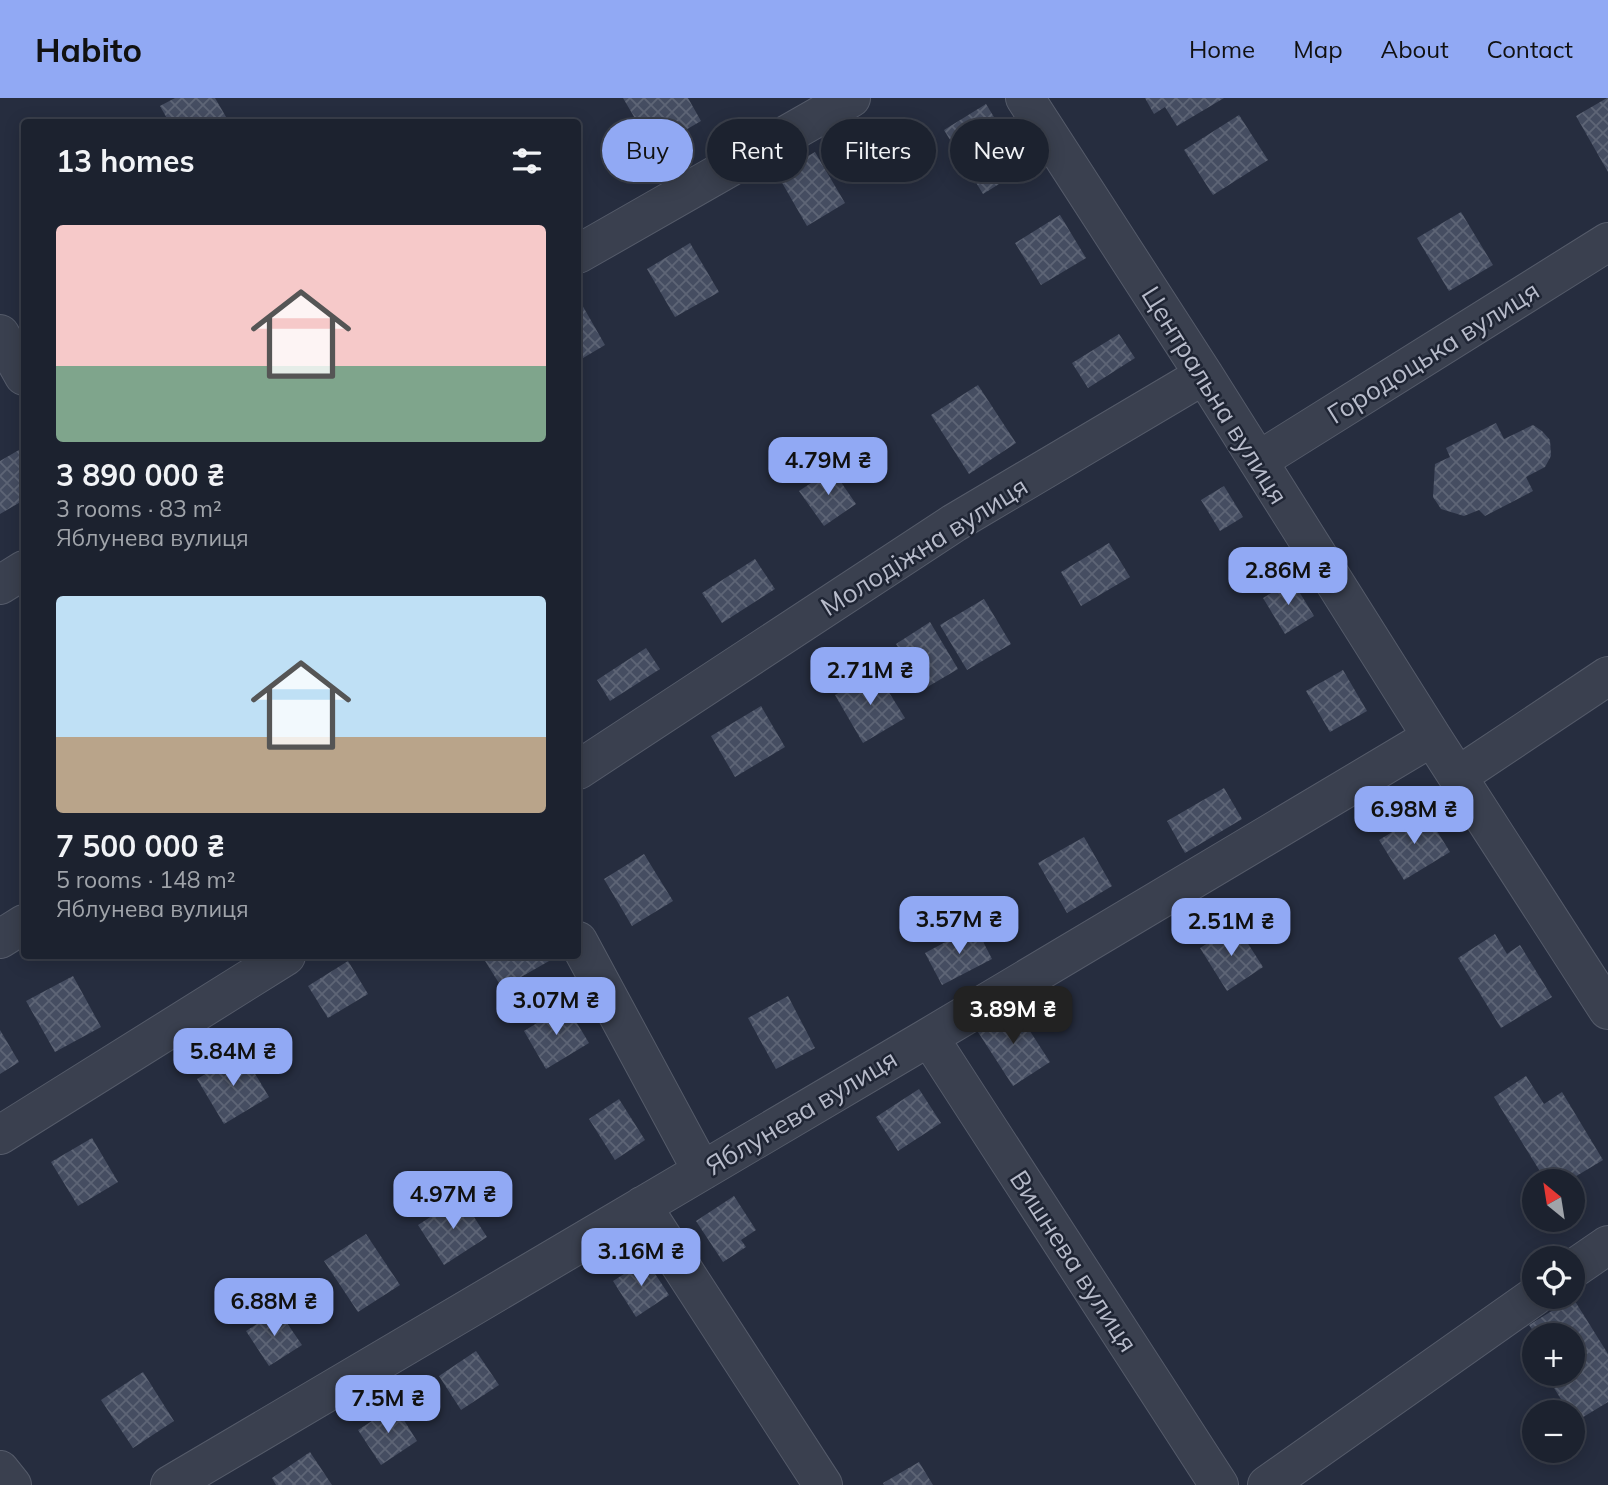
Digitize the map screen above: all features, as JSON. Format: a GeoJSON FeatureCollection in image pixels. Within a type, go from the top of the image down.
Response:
{"type":"FeatureCollection","features":[{"type":"Feature","properties":{"kind":"street"},"geometry":{"type":"LineString","coordinates":[[581,252],[851,98]]}},
{"type":"Feature","properties":{"kind":"street","name":"Центральна вулиця"},"geometry":{"type":"LineString","coordinates":[[1025,98],[1608,1010]]}},
{"type":"Feature","properties":{"kind":"street","name":"Городоцька вулиця"},"geometry":{"type":"LineString","coordinates":[[1258,461],[1608,242]]}},
{"type":"Feature","properties":{"kind":"street"},"geometry":{"type":"LineString","coordinates":[[0,334],[21,371]]}},
{"type":"Feature","properties":{"kind":"street","name":"Молодіжна вулиця"},"geometry":{"type":"LineString","coordinates":[[581,768],[954,523],[1204,375]]}},
{"type":"Feature","properties":{"kind":"street"},"geometry":{"type":"LineString","coordinates":[[0,585],[21,572]]}},
{"type":"Feature","properties":{"kind":"street"},"geometry":{"type":"LineString","coordinates":[[1458,776],[1608,676]]}},
{"type":"Feature","properties":{"kind":"street","name":"Яблунева вулиця"},"geometry":{"type":"LineString","coordinates":[[170,1485],[1432,737]]}},
{"type":"Feature","properties":{"kind":"street"},"geometry":{"type":"LineString","coordinates":[[0,939],[21,926]]}},
{"type":"Feature","properties":{"kind":"street"},"geometry":{"type":"LineString","coordinates":[[581,947],[702,1171]]}},
{"type":"Feature","properties":{"kind":"street"},"geometry":{"type":"LineString","coordinates":[[0,1135],[281,959]]}},
{"type":"Feature","properties":{"kind":"street","name":"Вишнева вулиця"},"geometry":{"type":"LineString","coordinates":[[929,1037],[1219,1485]]}},
{"type":"Feature","properties":{"kind":"street"},"geometry":{"type":"LineString","coordinates":[[642,1206],[823,1485]]}},
{"type":"Feature","properties":{"kind":"street"},"geometry":{"type":"LineString","coordinates":[[1585,1261],[1608,1245]]}},
{"type":"Feature","properties":{"kind":"street"},"geometry":{"type":"LineString","coordinates":[[1267,1485],[1522,1305]]}},
{"type":"Feature","properties":{"kind":"street"},"geometry":{"type":"LineString","coordinates":[[0,1470],[12,1485]]}},
{"type":"Feature","properties":{"kind":"building"},"geometry":{"type":"Polygon","coordinates":[[[175,98],[215,98],[227,119],[167,119],[160,106],[175,98]]]}},
{"type":"Feature","properties":{"kind":"building"},"geometry":{"type":"Polygon","coordinates":[[[623,98],[688,98],[701,121],[693,126],[693,119],[635,119],[623,98]]]}},
{"type":"Feature","properties":{"kind":"building"},"geometry":{"type":"Polygon","coordinates":[[[1145,98],[1224,98],[1177,126],[1165,107],[1154,114],[1145,98]]]}},
{"type":"Feature","properties":{"kind":"building"},"geometry":{"type":"Polygon","coordinates":[[[1608,98],[1608,172],[1576,116],[1608,98]]]}},
{"type":"Feature","properties":{"kind":"building"},"geometry":{"type":"Polygon","coordinates":[[[986,104],[995,119],[962,119],[986,104]]]}},
{"type":"Feature","properties":{"kind":"building"},"geometry":{"type":"Polygon","coordinates":[[[1239,115],[1268,160],[1213,195],[1184,150],[1239,115]]]}},
{"type":"Feature","properties":{"kind":"building"},"geometry":{"type":"Polygon","coordinates":[[[950,126],[950,140],[944,130],[950,126]]]}},
{"type":"Feature","properties":{"kind":"building"},"geometry":{"type":"Polygon","coordinates":[[[815,152],[821,162],[821,182],[833,182],[845,203],[807,226],[782,182],[807,182],[807,157],[815,152]]]}},
{"type":"Feature","properties":{"kind":"building"},"geometry":{"type":"Polygon","coordinates":[[[976,182],[1002,182],[983,194],[976,182]]]}},
{"type":"Feature","properties":{"kind":"building"},"geometry":{"type":"Polygon","coordinates":[[[1461,212],[1493,265],[1449,291],[1417,238],[1461,212]]]}},
{"type":"Feature","properties":{"kind":"building"},"geometry":{"type":"Polygon","coordinates":[[[1060,215],[1086,258],[1041,285],[1015,243],[1060,215]]]}},
{"type":"Feature","properties":{"kind":"building"},"geometry":{"type":"Polygon","coordinates":[[[690,243],[719,292],[675,317],[647,269],[690,243]]]}},
{"type":"Feature","properties":{"kind":"building"},"geometry":{"type":"Polygon","coordinates":[[[581,303],[605,345],[581,359],[581,303]]]}},
{"type":"Feature","properties":{"kind":"building"},"geometry":{"type":"Polygon","coordinates":[[[1119,334],[1135,358],[1088,388],[1072,363],[1119,334]]]}},
{"type":"Feature","properties":{"kind":"building"},"geometry":{"type":"Polygon","coordinates":[[[978,385],[1016,443],[969,474],[931,415],[978,385]]]}},
{"type":"Feature","properties":{"kind":"building"},"geometry":{"type":"Polygon","coordinates":[[[1496,423],[1504,439],[1533,425],[1550,440],[1551,456],[1545,467],[1526,477],[1533,491],[1485,516],[1479,510],[1464,516],[1441,509],[1433,497],[1435,464],[1450,457],[1446,448],[1496,423]]]}},
{"type":"Feature","properties":{"kind":"building"},"geometry":{"type":"Polygon","coordinates":[[[21,449],[21,502],[0,514],[0,461],[21,449]]]}},
{"type":"Feature","properties":{"kind":"building"},"geometry":{"type":"Polygon","coordinates":[[[832,469],[856,504],[824,526],[799,491],[832,469]]]}},
{"type":"Feature","properties":{"kind":"building"},"geometry":{"type":"Polygon","coordinates":[[[1224,486],[1243,517],[1220,531],[1201,500],[1224,486]]]}},
{"type":"Feature","properties":{"kind":"building"},"geometry":{"type":"Polygon","coordinates":[[[1109,543],[1130,577],[1081,606],[1061,572],[1109,543]]]}},
{"type":"Feature","properties":{"kind":"building"},"geometry":{"type":"Polygon","coordinates":[[[755,559],[775,589],[722,623],[702,593],[755,559]]]}},
{"type":"Feature","properties":{"kind":"building"},"geometry":{"type":"Polygon","coordinates":[[[1292,580],[1314,616],[1285,634],[1263,598],[1292,580]]]}},
{"type":"Feature","properties":{"kind":"building"},"geometry":{"type":"Polygon","coordinates":[[[984,599],[1011,644],[967,670],[940,625],[984,599]]]}},
{"type":"Feature","properties":{"kind":"building"},"geometry":{"type":"Polygon","coordinates":[[[930,622],[958,669],[924,689],[896,644],[930,622]]]}},
{"type":"Feature","properties":{"kind":"building"},"geometry":{"type":"Polygon","coordinates":[[[646,648],[660,669],[610,701],[597,680],[646,648]]]}},
{"type":"Feature","properties":{"kind":"building"},"geometry":{"type":"Polygon","coordinates":[[[875,670],[905,718],[863,743],[835,695],[875,670]]]}},
{"type":"Feature","properties":{"kind":"building"},"geometry":{"type":"Polygon","coordinates":[[[1343,670],[1367,711],[1330,732],[1306,691],[1343,670]]]}},
{"type":"Feature","properties":{"kind":"building"},"geometry":{"type":"Polygon","coordinates":[[[761,706],[785,747],[735,777],[711,736],[761,706]]]}},
{"type":"Feature","properties":{"kind":"building"},"geometry":{"type":"Polygon","coordinates":[[[1224,788],[1242,819],[1185,853],[1167,821],[1224,788]]]}},
{"type":"Feature","properties":{"kind":"building"},"geometry":{"type":"Polygon","coordinates":[[[1425,812],[1450,852],[1404,880],[1379,840],[1425,812]]]}},
{"type":"Feature","properties":{"kind":"building"},"geometry":{"type":"Polygon","coordinates":[[[1084,837],[1112,886],[1067,913],[1038,863],[1084,837]]]}},
{"type":"Feature","properties":{"kind":"building"},"geometry":{"type":"Polygon","coordinates":[[[644,854],[673,901],[632,926],[604,879],[644,854]]]}},
{"type":"Feature","properties":{"kind":"building"},"geometry":{"type":"Polygon","coordinates":[[[1236,925],[1263,967],[1227,991],[1200,948],[1236,925]]]}},
{"type":"Feature","properties":{"kind":"building"},"geometry":{"type":"Polygon","coordinates":[[[975,926],[992,959],[942,985],[925,953],[975,926]]]}},
{"type":"Feature","properties":{"kind":"building"},"geometry":{"type":"Polygon","coordinates":[[[1495,934],[1507,954],[1520,945],[1552,997],[1501,1028],[1458,958],[1495,934]]]}},
{"type":"Feature","properties":{"kind":"building"},"geometry":{"type":"Polygon","coordinates":[[[484,959],[548,959],[549,961],[502,988],[484,959]]]}},
{"type":"Feature","properties":{"kind":"building"},"geometry":{"type":"Polygon","coordinates":[[[348,961],[368,994],[328,1018],[308,986],[348,961]]]}},
{"type":"Feature","properties":{"kind":"building"},"geometry":{"type":"Polygon","coordinates":[[[73,976],[101,1027],[55,1052],[26,1001],[73,976]]]}},
{"type":"Feature","properties":{"kind":"building"},"geometry":{"type":"Polygon","coordinates":[[[788,996],[815,1048],[776,1069],[748,1018],[788,996]]]}},
{"type":"Feature","properties":{"kind":"building"},"geometry":{"type":"Polygon","coordinates":[[[566,1005],[589,1043],[546,1069],[524,1031],[566,1005]]]}},
{"type":"Feature","properties":{"kind":"building"},"geometry":{"type":"Polygon","coordinates":[[[1013,1005],[1050,1062],[1013,1086],[976,1029],[1013,1005]]]}},
{"type":"Feature","properties":{"kind":"building"},"geometry":{"type":"Polygon","coordinates":[[[0,1030],[19,1062],[0,1074],[0,1030]]]}},
{"type":"Feature","properties":{"kind":"building"},"geometry":{"type":"Polygon","coordinates":[[[242,1052],[269,1097],[224,1124],[197,1079],[242,1052]]]}},
{"type":"Feature","properties":{"kind":"building"},"geometry":{"type":"Polygon","coordinates":[[[1526,1076],[1544,1104],[1562,1092],[1603,1160],[1586,1170],[1539,1169],[1494,1097],[1526,1076]]]}},
{"type":"Feature","properties":{"kind":"building"},"geometry":{"type":"Polygon","coordinates":[[[919,1089],[941,1123],[898,1151],[876,1117],[919,1089]]]}},
{"type":"Feature","properties":{"kind":"building"},"geometry":{"type":"Polygon","coordinates":[[[619,1099],[645,1140],[615,1160],[589,1119],[619,1099]]]}},
{"type":"Feature","properties":{"kind":"building"},"geometry":{"type":"Polygon","coordinates":[[[92,1138],[118,1182],[78,1206],[51,1162],[92,1138]]]}},
{"type":"Feature","properties":{"kind":"building"},"geometry":{"type":"Polygon","coordinates":[[[734,1196],[756,1230],[741,1240],[746,1247],[723,1262],[696,1221],[734,1196]]]}},
{"type":"Feature","properties":{"kind":"building"},"geometry":{"type":"Polygon","coordinates":[[[461,1197],[487,1237],[444,1265],[418,1225],[461,1197]]]}},
{"type":"Feature","properties":{"kind":"building"},"geometry":{"type":"Polygon","coordinates":[[[366,1234],[400,1285],[358,1312],[324,1261],[366,1234]]]}},
{"type":"Feature","properties":{"kind":"building"},"geometry":{"type":"Polygon","coordinates":[[[646,1260],[669,1295],[636,1317],[613,1281],[646,1260]]]}},
{"type":"Feature","properties":{"kind":"building"},"geometry":{"type":"Polygon","coordinates":[[[1555,1309],[1580,1309],[1608,1354],[1608,1402],[1585,1416],[1585,1400],[1562,1400],[1554,1388],[1585,1386],[1585,1323],[1532,1323],[1555,1309]]]}},
{"type":"Feature","properties":{"kind":"building"},"geometry":{"type":"Polygon","coordinates":[[[278,1310],[302,1345],[269,1366],[246,1331],[278,1310]]]}},
{"type":"Feature","properties":{"kind":"building"},"geometry":{"type":"Polygon","coordinates":[[[476,1351],[499,1385],[461,1410],[439,1376],[476,1351]]]}},
{"type":"Feature","properties":{"kind":"building"},"geometry":{"type":"Polygon","coordinates":[[[143,1372],[174,1421],[133,1448],[101,1400],[143,1372]]]}},
{"type":"Feature","properties":{"kind":"building"},"geometry":{"type":"Polygon","coordinates":[[[395,1406],[417,1441],[381,1465],[358,1430],[395,1406]]]}},
{"type":"Feature","properties":{"kind":"building"},"geometry":{"type":"Polygon","coordinates":[[[310,1452],[332,1485],[276,1485],[272,1478],[310,1452]]]}},
{"type":"Feature","properties":{"kind":"building"},"geometry":{"type":"Polygon","coordinates":[[[919,1462],[933,1485],[884,1485],[883,1483],[919,1462]]]}}]}
